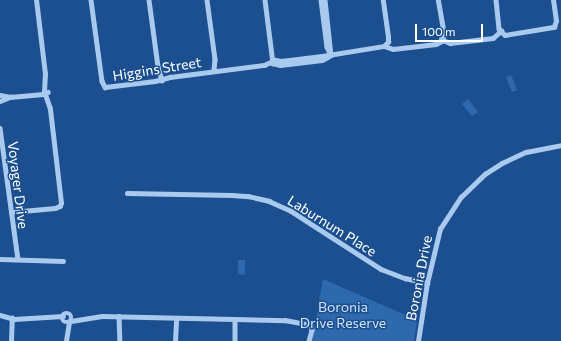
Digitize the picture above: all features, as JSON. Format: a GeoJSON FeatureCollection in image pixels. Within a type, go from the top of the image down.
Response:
{"type":"FeatureCollection","features":[{"type":"Feature","properties":{"kind":"street"},"geometry":{"type":"LineString","coordinates":[[11,214],[57,208],[61,203],[50,109],[46,92],[48,82],[36,0]]}},
{"type":"Feature","properties":{"kind":"street","name":"Higgins Street"},"geometry":{"type":"LineString","coordinates":[[92,0],[104,86],[110,87],[160,80],[170,77],[264,65],[274,61]]}},
{"type":"Feature","properties":{"kind":"street"},"geometry":{"type":"LineString","coordinates":[[149,0],[160,80]]}},
{"type":"Feature","properties":{"kind":"street"},"geometry":{"type":"LineString","coordinates":[[207,0],[216,71]]}},
{"type":"Feature","properties":{"kind":"street"},"geometry":{"type":"LineString","coordinates":[[265,0],[274,61],[280,65],[322,60],[331,55],[386,45],[397,48],[438,43],[444,34],[438,0]]}},
{"type":"Feature","properties":{"kind":"street"},"geometry":{"type":"LineString","coordinates":[[321,0],[327,47],[331,55]]}},
{"type":"Feature","properties":{"kind":"street"},"geometry":{"type":"LineString","coordinates":[[325,0],[331,55]]}},
{"type":"Feature","properties":{"kind":"street"},"geometry":{"type":"LineString","coordinates":[[383,0],[388,37],[386,45]]}},
{"type":"Feature","properties":{"kind":"street"},"geometry":{"type":"LineString","coordinates":[[496,0],[501,31]]}},
{"type":"Feature","properties":{"kind":"street"},"geometry":{"type":"LineString","coordinates":[[501,31],[512,33],[544,29],[552,25],[554,13],[553,0]]}},
{"type":"Feature","properties":{"kind":"street"},"geometry":{"type":"LineString","coordinates":[[441,39],[450,43],[493,38],[501,31]]}},
{"type":"Feature","properties":{"kind":"street"},"geometry":{"type":"LineString","coordinates":[[10,97],[0,101],[0,96],[10,97],[46,92]]}},
{"type":"Feature","properties":{"kind":"street","name":"Voyager Drive"},"geometry":{"type":"LineString","coordinates":[[0,128],[1,151],[11,214],[16,259]]}},
{"type":"Feature","properties":{"kind":"street","name":"Boronia Drive"},"geometry":{"type":"LineString","coordinates":[[418,341],[427,283],[440,229],[453,208],[469,189],[485,174],[502,163],[526,152],[561,145]]}},
{"type":"Feature","properties":{"kind":"street","name":"Laburnum Place"},"geometry":{"type":"LineString","coordinates":[[127,193],[232,195],[248,196],[270,201],[291,211],[381,269],[405,278],[427,283]]}},
{"type":"Feature","properties":{"kind":"street"},"geometry":{"type":"LineString","coordinates":[[0,259],[63,261]]}},
{"type":"Feature","properties":{"kind":"street"},"geometry":{"type":"LineString","coordinates":[[0,315],[13,318],[51,318],[67,320],[102,316],[163,317],[176,320],[187,318],[285,320],[300,323],[308,327],[310,335],[309,341]]}},
{"type":"Feature","properties":{"kind":"street"},"geometry":{"type":"LineString","coordinates":[[120,316],[120,341]]}},
{"type":"Feature","properties":{"kind":"street"},"geometry":{"type":"LineString","coordinates":[[11,341],[13,318]]}},
{"type":"Feature","properties":{"kind":"street"},"geometry":{"type":"LineString","coordinates":[[235,341],[236,319]]}},
{"type":"Feature","properties":{"kind":"street"},"geometry":{"type":"LineString","coordinates":[[66,341],[67,320]]}},
{"type":"Feature","properties":{"kind":"street"},"geometry":{"type":"LineString","coordinates":[[175,341],[176,320]]}},
{"type":"Feature","properties":{"kind":"green space"},"geometry":{"type":"Polygon","coordinates":[[[511,75],[517,90],[512,92],[506,77],[511,75]]]}},
{"type":"Feature","properties":{"kind":"green space"},"geometry":{"type":"Polygon","coordinates":[[[468,99],[478,112],[472,116],[462,104],[468,99]]]}},
{"type":"Feature","properties":{"kind":"green space"},"geometry":{"type":"Polygon","coordinates":[[[238,260],[245,260],[245,275],[238,274],[238,260]]]}},
{"type":"Feature","properties":{"kind":"green space","name":"Boronia Drive Reserve"},"geometry":{"type":"Polygon","coordinates":[[[323,279],[417,320],[414,341],[312,341],[323,279]]]}}]}
